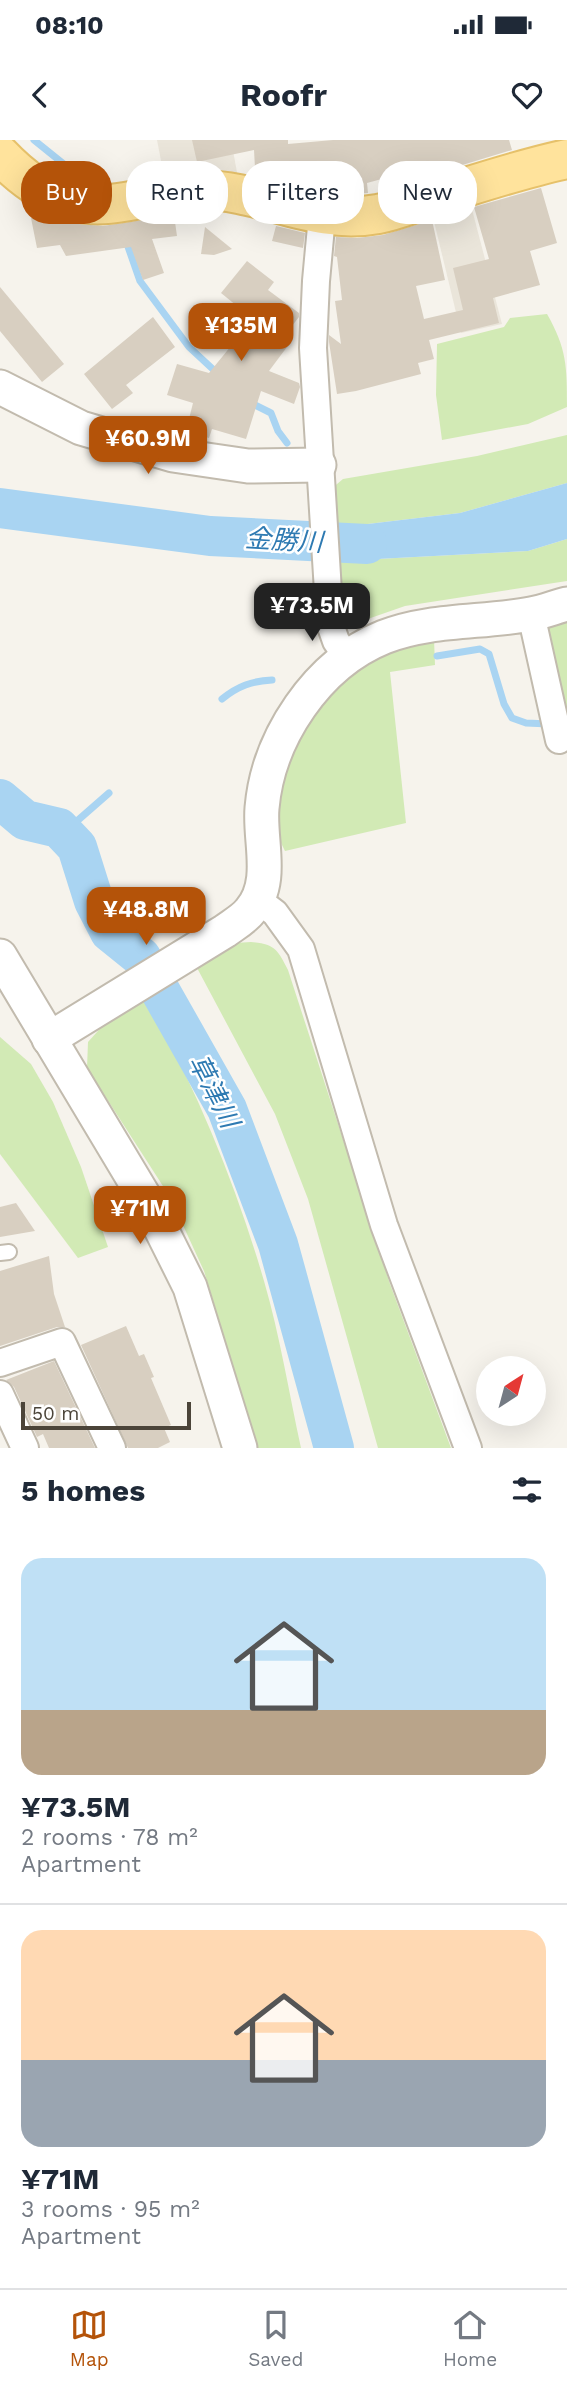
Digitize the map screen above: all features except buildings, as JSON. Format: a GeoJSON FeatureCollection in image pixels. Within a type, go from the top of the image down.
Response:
{"type":"FeatureCollection","features":[{"type":"Feature","properties":{"kind":"main road"},"geometry":{"type":"LineString","coordinates":[[364,214],[378,214],[567,159]]}},
{"type":"Feature","properties":{"kind":"main road"},"geometry":{"type":"LineString","coordinates":[[5,171],[66,201],[83,204],[111,205],[198,190],[242,197]]}},
{"type":"Feature","properties":{"kind":"street"},"geometry":{"type":"LineString","coordinates":[[321,224],[313,348],[328,607],[334,634],[348,658]]}},
{"type":"Feature","properties":{"kind":"street"},"geometry":{"type":"LineString","coordinates":[[0,387],[81,428],[173,455],[248,466],[320,471]]}},
{"type":"Feature","properties":{"kind":"street"},"geometry":{"type":"LineString","coordinates":[[49,1038],[225,931],[249,913],[258,900],[264,871],[261,809],[269,765],[290,720],[310,693],[348,658],[382,638],[410,629],[531,614],[567,604]]}},
{"type":"Feature","properties":{"kind":"street"},"geometry":{"type":"LineString","coordinates":[[531,614],[559,740]]}},
{"type":"Feature","properties":{"kind":"street"},"geometry":{"type":"LineString","coordinates":[[258,900],[275,913],[300,949],[384,1225],[468,1448]]}},
{"type":"Feature","properties":{"kind":"street"},"geometry":{"type":"LineString","coordinates":[[0,956],[148,1203],[190,1287],[240,1448]]}},
{"type":"Feature","properties":{"kind":"street"},"geometry":{"type":"LineString","coordinates":[[0,1363],[62,1342],[112,1448]]}},
{"type":"Feature","properties":{"kind":"street"},"geometry":{"type":"LineString","coordinates":[[0,1394],[25,1448]]}},
{"type":"Feature","properties":{"kind":"shaded area"},"geometry":{"type":"Polygon","coordinates":[[[157,140],[231,140],[239,183],[228,183],[228,161],[161,161],[157,140]]]}},
{"type":"Feature","properties":{"kind":"shaded area"},"geometry":{"type":"Polygon","coordinates":[[[435,224],[476,224],[502,324],[461,333],[435,224]]]}},
{"type":"Feature","properties":{"kind":"green space"},"geometry":{"type":"Polygon","coordinates":[[[547,314],[562,348],[567,381],[567,407],[528,424],[442,440],[436,395],[437,344],[504,327],[510,318],[547,314]]]}},
{"type":"Feature","properties":{"kind":"green space"},"geometry":{"type":"Polygon","coordinates":[[[567,435],[567,483],[460,513],[334,528],[331,489],[343,479],[477,456],[567,435]]]}},
{"type":"Feature","properties":{"kind":"green space"},"geometry":{"type":"Polygon","coordinates":[[[567,539],[567,581],[405,606],[362,621],[345,606],[339,561],[528,551],[567,539]]]}},
{"type":"Feature","properties":{"kind":"green space"},"geometry":{"type":"Polygon","coordinates":[[[567,619],[567,721],[545,636],[549,624],[567,619]]]}},
{"type":"Feature","properties":{"kind":"green space"},"geometry":{"type":"Polygon","coordinates":[[[434,639],[435,665],[390,672],[406,823],[285,851],[276,833],[277,803],[291,748],[333,689],[381,654],[434,639]]]}},
{"type":"Feature","properties":{"kind":"green space"},"geometry":{"type":"Polygon","coordinates":[[[235,943],[266,944],[275,949],[288,970],[390,1284],[451,1448],[378,1448],[308,1199],[275,1114],[196,966],[235,943]]]}},
{"type":"Feature","properties":{"kind":"green space"},"geometry":{"type":"Polygon","coordinates":[[[145,997],[181,1065],[213,1136],[253,1244],[280,1344],[301,1448],[258,1448],[204,1271],[170,1197],[87,1068],[88,1042],[106,1022],[145,997]]]}},
{"type":"Feature","properties":{"kind":"green space"},"geometry":{"type":"Polygon","coordinates":[[[0,1037],[31,1064],[53,1102],[81,1167],[108,1247],[78,1258],[0,1154],[0,1037]]]}},
{"type":"Feature","properties":{"kind":"water"},"geometry":{"type":"Polygon","coordinates":[[[567,483],[567,539],[528,551],[339,561],[334,528],[460,513],[567,483]]]}},
{"type":"Feature","properties":{"kind":"waterway"},"geometry":{"type":"LineString","coordinates":[[34,140],[60,161]]}},
{"type":"Feature","properties":{"kind":"waterway"},"geometry":{"type":"LineString","coordinates":[[126,241],[140,281],[189,347],[217,373]]}},
{"type":"Feature","properties":{"kind":"waterway"},"geometry":{"type":"LineString","coordinates":[[249,402],[271,413],[278,431],[287,443]]}},
{"type":"Feature","properties":{"kind":"waterway","name":"金勝川"},"geometry":{"type":"LineString","coordinates":[[0,508],[210,536],[367,544]]}},
{"type":"Feature","properties":{"kind":"waterway"},"geometry":{"type":"LineString","coordinates":[[437,656],[480,649],[489,654],[504,704],[512,718],[526,723],[549,724]]}},
{"type":"Feature","properties":{"kind":"waterway"},"geometry":{"type":"LineString","coordinates":[[222,699],[246,685],[272,680]]}},
{"type":"Feature","properties":{"kind":"waterway"},"geometry":{"type":"LineString","coordinates":[[59,828],[69,828],[109,793]]}},
{"type":"Feature","properties":{"kind":"waterway","name":"草津川"},"geometry":{"type":"LineString","coordinates":[[0,799],[25,820],[59,828],[77,847],[94,901],[110,932],[141,957],[227,1109],[278,1244],[334,1448]]}}]}
